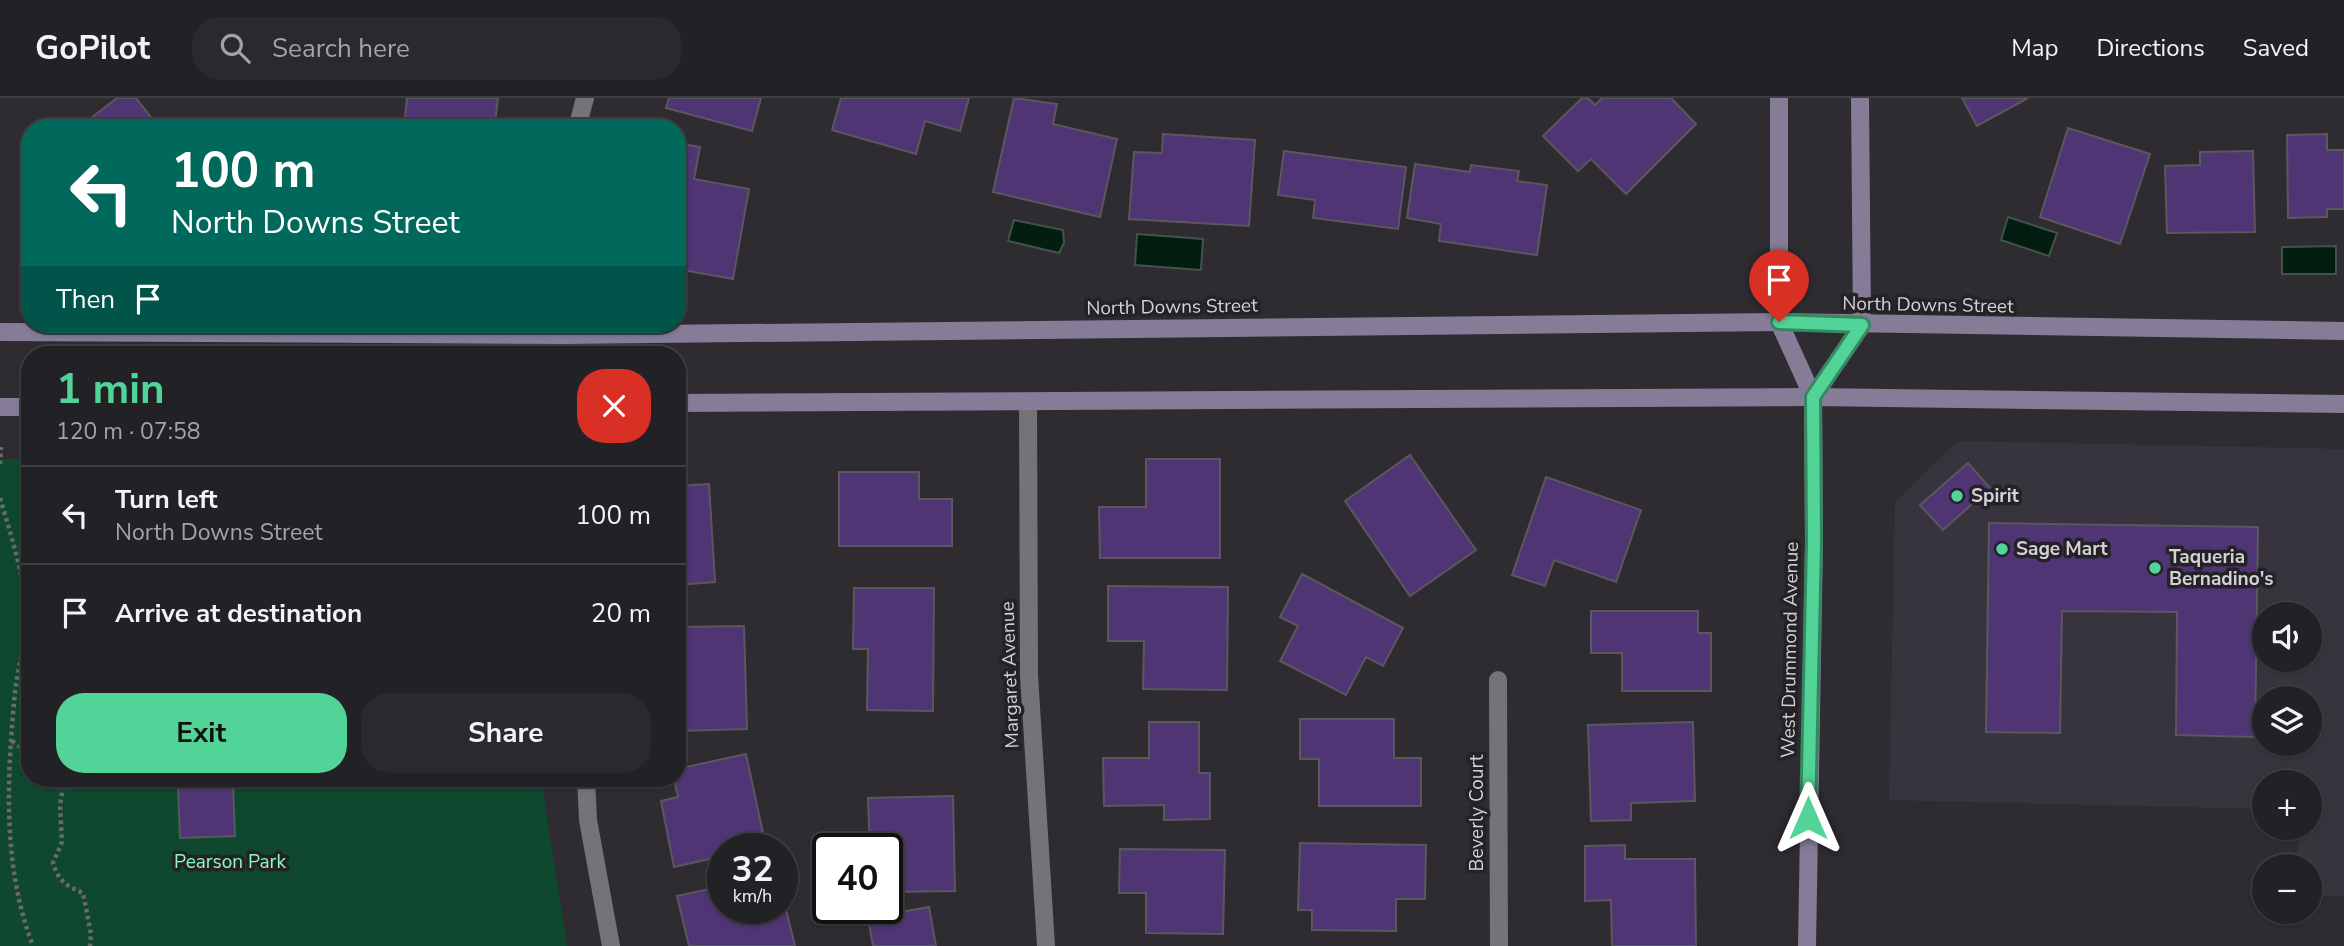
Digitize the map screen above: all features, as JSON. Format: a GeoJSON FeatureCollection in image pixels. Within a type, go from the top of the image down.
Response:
{"type":"FeatureCollection","features":[{"type":"Feature","properties":{"kind":"street"},"geometry":{"type":"LineString","coordinates":[[579,119],[584,98]]}},
{"type":"Feature","properties":{"kind":"street","name":"West Drummond Avenue"},"geometry":{"type":"LineString","coordinates":[[1779,98],[1779,322],[1813,397],[1814,542],[1807,946]]}},
{"type":"Feature","properties":{"kind":"street"},"geometry":{"type":"LineString","coordinates":[[1813,397],[1862,325],[1860,98]]}},
{"type":"Feature","properties":{"kind":"street","name":"North Downs Street"},"geometry":{"type":"LineString","coordinates":[[686,328],[1779,322],[2344,331]]}},
{"type":"Feature","properties":{"kind":"street","name":"North Downs Street"},"geometry":{"type":"LineString","coordinates":[[0,332],[21,332]]}},
{"type":"Feature","properties":{"kind":"street"},"geometry":{"type":"LineString","coordinates":[[686,404],[1813,397],[2344,404]]}},
{"type":"Feature","properties":{"kind":"street","name":"Margaret Avenue"},"geometry":{"type":"LineString","coordinates":[[1028,403],[1029,675],[1046,946]]}},
{"type":"Feature","properties":{"kind":"street"},"geometry":{"type":"LineString","coordinates":[[0,407],[21,407]]}},
{"type":"Feature","properties":{"kind":"street","name":"Beverly Court"},"geometry":{"type":"LineString","coordinates":[[1498,680],[1499,946]]}},
{"type":"Feature","properties":{"kind":"street"},"geometry":{"type":"LineString","coordinates":[[586,787],[588,820],[611,946]]}},
{"type":"Feature","properties":{"kind":"path"},"geometry":{"type":"LineString","coordinates":[[0,464],[1,447]]}},
{"type":"Feature","properties":{"kind":"path"},"geometry":{"type":"LineString","coordinates":[[0,498],[21,578]]}},
{"type":"Feature","properties":{"kind":"path"},"geometry":{"type":"LineString","coordinates":[[21,660],[8,791],[13,873],[33,946]]}},
{"type":"Feature","properties":{"kind":"path"},"geometry":{"type":"LineString","coordinates":[[12,740],[21,747]]}},
{"type":"Feature","properties":{"kind":"path"},"geometry":{"type":"LineString","coordinates":[[63,787],[60,804],[62,842],[53,863],[57,877],[69,887],[83,892],[91,934],[90,946]]}},
{"type":"Feature","properties":{"kind":"shaded area"},"geometry":{"type":"Polygon","coordinates":[[[2008,217],[2057,233],[2049,256],[2001,240],[2008,217]]]}},
{"type":"Feature","properties":{"kind":"shaded area"},"geometry":{"type":"Polygon","coordinates":[[[1014,220],[1063,230],[1064,243],[1059,253],[1008,241],[1014,220]]]}},
{"type":"Feature","properties":{"kind":"shaded area"},"geometry":{"type":"Polygon","coordinates":[[[1137,234],[1203,239],[1201,270],[1135,265],[1137,234]]]}},
{"type":"Feature","properties":{"kind":"shaded area"},"geometry":{"type":"Polygon","coordinates":[[[2336,246],[2336,274],[2282,274],[2282,247],[2336,246]]]}},
{"type":"Feature","properties":{"kind":"shaded area"},"geometry":{"type":"Polygon","coordinates":[[[1958,441],[2344,449],[2344,896],[2322,896],[2322,854],[2297,854],[2299,840],[2322,840],[2322,770],[2252,770],[2252,809],[1889,800],[1895,502],[1958,441]]]}},
{"type":"Feature","properties":{"kind":"green space","name":"Pearson Park"},"geometry":{"type":"Polygon","coordinates":[[[0,459],[21,459],[21,787],[542,787],[567,946],[0,946],[0,459]]]}},
{"type":"Feature","properties":{"kind":"building"},"geometry":{"type":"Polygon","coordinates":[[[117,98],[136,98],[152,119],[90,119],[117,98]]]}},
{"type":"Feature","properties":{"kind":"building"},"geometry":{"type":"Polygon","coordinates":[[[407,98],[498,98],[495,119],[405,119],[407,98]]]}},
{"type":"Feature","properties":{"kind":"building"},"geometry":{"type":"Polygon","coordinates":[[[669,98],[761,98],[752,131],[666,108],[669,98]]]}},
{"type":"Feature","properties":{"kind":"building"},"geometry":{"type":"Polygon","coordinates":[[[841,98],[969,98],[960,131],[925,121],[916,154],[832,130],[841,98]]]}},
{"type":"Feature","properties":{"kind":"building"},"geometry":{"type":"Polygon","coordinates":[[[1014,98],[1057,104],[1053,124],[1117,139],[1100,217],[993,192],[1014,98]]]}},
{"type":"Feature","properties":{"kind":"building"},"geometry":{"type":"Polygon","coordinates":[[[1582,98],[1588,98],[1595,105],[1602,98],[1671,98],[1696,124],[1626,194],[1591,159],[1578,171],[1543,136],[1582,98]]]}},
{"type":"Feature","properties":{"kind":"building"},"geometry":{"type":"Polygon","coordinates":[[[1962,98],[2028,98],[1977,126],[1962,98]]]}},
{"type":"Feature","properties":{"kind":"building"},"geometry":{"type":"Polygon","coordinates":[[[2068,128],[2150,154],[2120,244],[2040,217],[2068,128]]]}},
{"type":"Feature","properties":{"kind":"building"},"geometry":{"type":"Polygon","coordinates":[[[1163,134],[1255,140],[1249,226],[1129,219],[1134,152],[1162,153],[1163,134]]]}},
{"type":"Feature","properties":{"kind":"building"},"geometry":{"type":"Polygon","coordinates":[[[2327,134],[2327,150],[2344,150],[2344,209],[2327,209],[2327,217],[2288,218],[2287,135],[2327,134]]]}},
{"type":"Feature","properties":{"kind":"building"},"geometry":{"type":"Polygon","coordinates":[[[686,145],[700,147],[694,179],[749,189],[733,279],[686,271],[686,145]]]}},
{"type":"Feature","properties":{"kind":"building"},"geometry":{"type":"Polygon","coordinates":[[[1284,151],[1406,167],[1398,229],[1313,218],[1315,200],[1278,195],[1284,151]]]}},
{"type":"Feature","properties":{"kind":"building"},"geometry":{"type":"Polygon","coordinates":[[[2253,151],[2255,232],[2167,233],[2165,166],[2200,165],[2200,152],[2253,151]]]}},
{"type":"Feature","properties":{"kind":"building"},"geometry":{"type":"Polygon","coordinates":[[[1415,164],[1470,172],[1471,165],[1519,171],[1517,181],[1547,185],[1537,255],[1439,241],[1441,224],[1407,218],[1415,164]]]}},
{"type":"Feature","properties":{"kind":"building"},"geometry":{"type":"Polygon","coordinates":[[[1410,455],[1476,550],[1410,596],[1345,501],[1410,455]]]}},
{"type":"Feature","properties":{"kind":"building"},"geometry":{"type":"Polygon","coordinates":[[[1146,459],[1220,459],[1220,558],[1100,558],[1099,507],[1146,507],[1146,459]]]}},
{"type":"Feature","properties":{"kind":"building"},"geometry":{"type":"Polygon","coordinates":[[[1968,463],[1990,488],[1943,530],[1920,505],[1968,463]]]}},
{"type":"Feature","properties":{"kind":"building"},"geometry":{"type":"Polygon","coordinates":[[[839,472],[919,472],[919,499],[952,499],[952,546],[839,546],[839,472]]]}},
{"type":"Feature","properties":{"kind":"building"},"geometry":{"type":"Polygon","coordinates":[[[1546,477],[1641,510],[1616,582],[1554,560],[1545,586],[1512,575],[1546,477]]]}},
{"type":"Feature","properties":{"kind":"building"},"geometry":{"type":"Polygon","coordinates":[[[709,484],[715,582],[686,584],[686,485],[709,484]]]}},
{"type":"Feature","properties":{"kind":"building"},"geometry":{"type":"Polygon","coordinates":[[[1989,523],[2258,527],[2257,602],[2252,602],[2252,672],[2256,672],[2256,686],[2252,686],[2252,737],[2176,735],[2177,612],[2062,611],[2060,733],[1986,732],[1989,523]]]}},
{"type":"Feature","properties":{"kind":"building"},"geometry":{"type":"Polygon","coordinates":[[[1302,574],[1403,628],[1383,666],[1366,657],[1346,695],[1280,661],[1298,626],[1280,617],[1302,574]]]}},
{"type":"Feature","properties":{"kind":"building"},"geometry":{"type":"Polygon","coordinates":[[[1108,586],[1228,587],[1227,690],[1143,689],[1144,641],[1108,641],[1108,586]]]}},
{"type":"Feature","properties":{"kind":"building"},"geometry":{"type":"Polygon","coordinates":[[[854,588],[934,588],[933,711],[867,710],[868,649],[853,649],[854,588]]]}},
{"type":"Feature","properties":{"kind":"building"},"geometry":{"type":"Polygon","coordinates":[[[1591,611],[1698,611],[1698,633],[1711,633],[1711,691],[1622,691],[1622,653],[1591,653],[1591,611]]]}},
{"type":"Feature","properties":{"kind":"building"},"geometry":{"type":"Polygon","coordinates":[[[744,626],[747,729],[686,731],[686,627],[744,626]]]}},
{"type":"Feature","properties":{"kind":"building"},"geometry":{"type":"Polygon","coordinates":[[[1300,719],[1394,719],[1394,758],[1421,758],[1421,806],[1319,806],[1319,759],[1300,759],[1300,719]]]}},
{"type":"Feature","properties":{"kind":"building"},"geometry":{"type":"Polygon","coordinates":[[[1149,722],[1199,722],[1199,773],[1210,773],[1210,819],[1164,820],[1164,805],[1104,806],[1103,758],[1149,758],[1149,722]]]}},
{"type":"Feature","properties":{"kind":"building"},"geometry":{"type":"Polygon","coordinates":[[[1693,722],[1695,801],[1631,803],[1631,820],[1591,821],[1588,725],[1693,722]]]}},
{"type":"Feature","properties":{"kind":"building"},"geometry":{"type":"Polygon","coordinates":[[[746,754],[763,833],[707,833],[707,860],[674,867],[661,801],[678,797],[676,787],[686,787],[686,767],[746,754]]]}},
{"type":"Feature","properties":{"kind":"building"},"geometry":{"type":"Polygon","coordinates":[[[178,787],[233,787],[235,836],[180,838],[178,787]]]}},
{"type":"Feature","properties":{"kind":"building"},"geometry":{"type":"Polygon","coordinates":[[[953,796],[955,891],[903,892],[903,833],[869,833],[868,798],[953,796]]]}},
{"type":"Feature","properties":{"kind":"building"},"geometry":{"type":"Polygon","coordinates":[[[1300,843],[1426,845],[1425,899],[1396,899],[1396,931],[1312,930],[1312,910],[1298,910],[1300,843]]]}},
{"type":"Feature","properties":{"kind":"building"},"geometry":{"type":"Polygon","coordinates":[[[1625,845],[1625,859],[1695,859],[1696,946],[1612,946],[1611,900],[1585,901],[1585,846],[1625,845]]]}},
{"type":"Feature","properties":{"kind":"building"},"geometry":{"type":"Polygon","coordinates":[[[1120,849],[1225,850],[1223,934],[1146,933],[1146,893],[1119,893],[1120,849]]]}},
{"type":"Feature","properties":{"kind":"building"},"geometry":{"type":"Polygon","coordinates":[[[707,889],[707,924],[790,924],[795,946],[689,946],[677,896],[707,889]]]}},
{"type":"Feature","properties":{"kind":"building"},"geometry":{"type":"Polygon","coordinates":[[[929,907],[936,946],[873,946],[869,924],[903,924],[903,912],[929,907]]]}},
{"type":"Feature","properties":{"kind":"place","name":"Spirit"},"geometry":{"type":"Point","coordinates":[1957,496]}},
{"type":"Feature","properties":{"kind":"place","name":"Sage Mart"},"geometry":{"type":"Point","coordinates":[2002,549]}},
{"type":"Feature","properties":{"kind":"place","name":"Taqueria Bernadino's"},"geometry":{"type":"Point","coordinates":[2155,568]}},
{"type":"Feature","properties":{"kind":"route"},"geometry":{"type":"LineString","coordinates":[[1779,322],[1862,325],[1813,397],[1814,542],[1808,818]]}}]}
